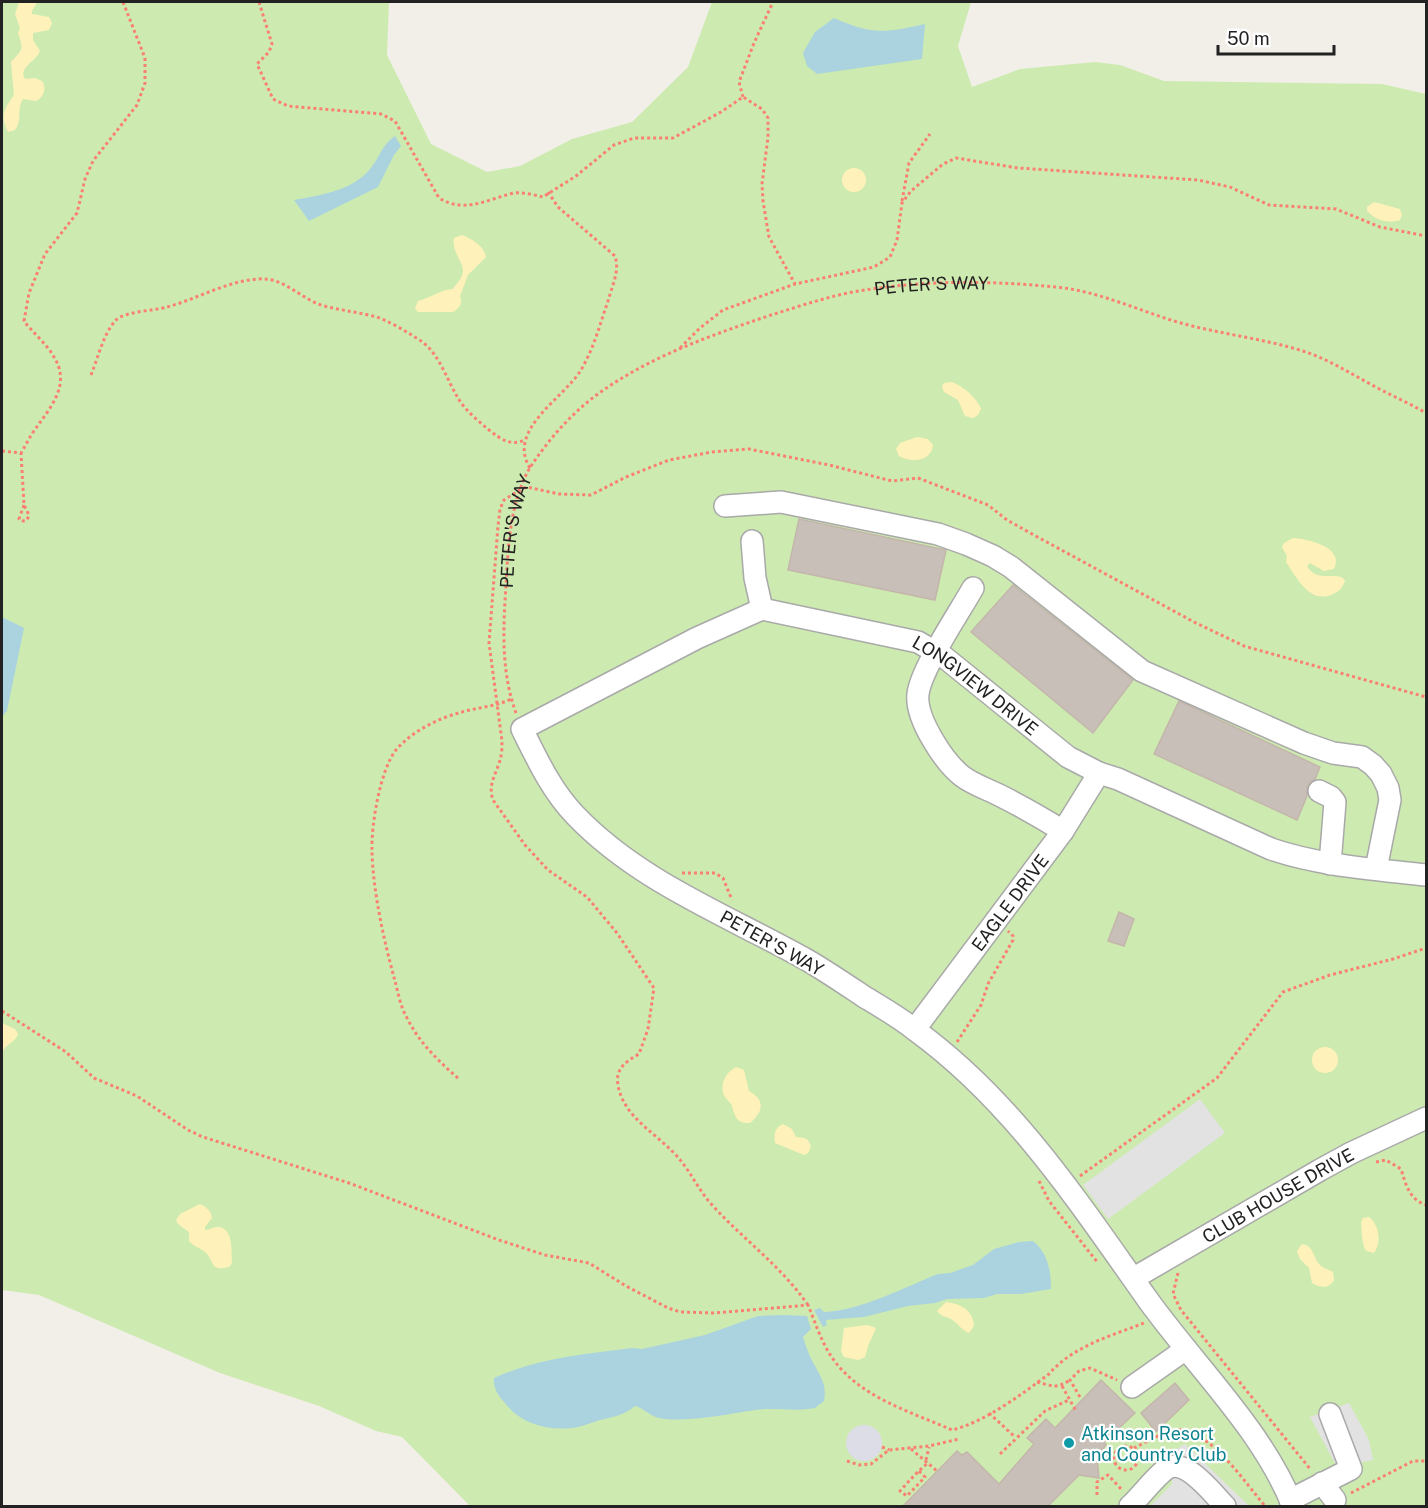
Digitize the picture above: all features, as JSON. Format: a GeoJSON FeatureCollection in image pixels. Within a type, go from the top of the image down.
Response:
{"type":"FeatureCollection","features":[{"type":"Feature","properties":{"kind":"street"},"geometry":{"type":"LineString","coordinates":[[725,506],[781,502],[938,534],[966,544],[1011,567],[1142,671],[1304,743],[1333,753],[1362,758],[1381,774],[1388,788],[1390,800],[1376,869]]}},
{"type":"Feature","properties":{"kind":"street"},"geometry":{"type":"LineString","coordinates":[[522,729],[697,638],[762,609],[755,578],[752,541]]}},
{"type":"Feature","properties":{"kind":"street"},"geometry":{"type":"LineString","coordinates":[[973,588],[924,675],[918,693],[918,708],[924,726],[952,767],[963,777],[1034,813],[1063,831]]}},
{"type":"Feature","properties":{"kind":"street","name":"LONGVIEW DRIVE"},"geometry":{"type":"LineString","coordinates":[[762,609],[918,642],[936,653],[1068,757],[1271,849],[1330,864],[1426,874]]}},
{"type":"Feature","properties":{"kind":"street","name":"PETER'S WAY"},"geometry":{"type":"LineString","coordinates":[[522,729],[548,780],[573,813],[602,841],[634,866],[808,961],[915,1029],[969,1073],[1018,1124],[1134,1278],[1170,1311],[1186,1349],[1264,1450],[1282,1479],[1291,1503]]}},
{"type":"Feature","properties":{"kind":"street","name":"EAGLE DRIVE"},"geometry":{"type":"LineString","coordinates":[[915,1029],[1063,831],[1099,773]]}},
{"type":"Feature","properties":{"kind":"street"},"geometry":{"type":"LineString","coordinates":[[1319,791],[1331,797],[1335,802],[1330,864]]}},
{"type":"Feature","properties":{"kind":"street","name":"CLUB HOUSE DRIVE"},"geometry":{"type":"LineString","coordinates":[[1134,1278],[1330,1164],[1426,1118]]}},
{"type":"Feature","properties":{"kind":"street"},"geometry":{"type":"LineString","coordinates":[[1132,1387],[1186,1349]]}},
{"type":"Feature","properties":{"kind":"street"},"geometry":{"type":"LineString","coordinates":[[1291,1503],[1322,1483],[1351,1469],[1330,1414]]}},
{"type":"Feature","properties":{"kind":"street"},"geometry":{"type":"LineString","coordinates":[[1129,1501],[1167,1468],[1176,1465],[1189,1470],[1225,1506]]}},
{"type":"Feature","properties":{"kind":"street"},"geometry":{"type":"LineString","coordinates":[[1322,1483],[1335,1500]]}},
{"type":"Feature","properties":{"kind":"path"},"geometry":{"type":"LineString","coordinates":[[24,505],[19,519],[23,521],[27,520],[29,515],[24,505],[19,453],[48,413],[60,389],[60,371],[54,357],[24,321],[29,293],[38,277],[45,254],[77,213],[85,179],[93,161],[137,105],[145,83],[145,58],[123,2]]}},
{"type":"Feature","properties":{"kind":"path"},"geometry":{"type":"LineString","coordinates":[[259,2],[272,44],[269,52],[257,64],[273,99],[288,105],[388,116],[394,122],[439,198],[446,202],[466,206],[513,194],[524,193],[543,197],[576,176],[623,140],[673,138],[721,112],[743,97]]}},
{"type":"Feature","properties":{"kind":"path"},"geometry":{"type":"LineString","coordinates":[[773,2],[739,82],[743,97],[762,109],[768,118],[762,184],[763,201],[769,237],[795,284]]}},
{"type":"Feature","properties":{"kind":"path"},"geometry":{"type":"LineString","coordinates":[[676,351],[723,310],[795,284],[874,267],[883,263],[890,257],[897,240],[909,163],[930,134]]}},
{"type":"Feature","properties":{"kind":"path"},"geometry":{"type":"LineString","coordinates":[[902,203],[911,191],[935,171],[956,158],[1018,168],[1198,180],[1230,187],[1269,205],[1336,209],[1380,227],[1426,236]]}},
{"type":"Feature","properties":{"kind":"path"},"geometry":{"type":"LineString","coordinates":[[530,468],[523,453],[525,440],[537,418],[580,370],[593,346],[618,264],[615,256],[558,207],[548,192]]}},
{"type":"Feature","properties":{"kind":"path"},"geometry":{"type":"LineString","coordinates":[[91,375],[110,330],[116,320],[123,315],[179,304],[228,286],[256,279],[269,279],[282,282],[321,305],[376,316],[423,342],[439,363],[459,400],[479,422],[500,439],[509,443],[525,440]]}},
{"type":"Feature","properties":{"kind":"path","name":"PETER'S WAY"},"geometry":{"type":"LineString","coordinates":[[522,729],[507,685],[503,628],[512,520],[530,468],[574,413],[608,387],[676,351],[742,325],[802,305],[871,289],[957,283],[1029,285],[1092,293],[1177,322],[1306,352],[1332,362],[1426,413]]}},
{"type":"Feature","properties":{"kind":"path"},"geometry":{"type":"LineString","coordinates":[[2,451],[19,453]]}},
{"type":"Feature","properties":{"kind":"path"},"geometry":{"type":"LineString","coordinates":[[521,489],[504,500],[500,509],[498,526],[489,643],[502,741],[501,757],[490,791],[493,800],[525,845],[548,870],[587,897],[617,933],[654,988],[648,1029],[639,1054],[624,1062],[618,1071],[618,1085],[627,1107],[642,1125],[672,1151],[712,1205],[791,1281],[808,1305],[831,1356],[847,1376],[863,1389],[952,1430],[963,1428],[1037,1383],[1073,1353],[1170,1311]]}},
{"type":"Feature","properties":{"kind":"path"},"geometry":{"type":"LineString","coordinates":[[458,1078],[435,1059],[415,1034],[404,1013],[380,919],[372,850],[375,808],[382,780],[395,751],[419,730],[462,712],[499,705],[511,699]]}},
{"type":"Feature","properties":{"kind":"path"},"geometry":{"type":"LineString","coordinates":[[674,872],[715,873],[723,878],[735,905]]}},
{"type":"Feature","properties":{"kind":"path"},"geometry":{"type":"LineString","coordinates":[[954,1046],[981,1005],[988,984],[1013,940],[1013,936],[1000,927]]}},
{"type":"Feature","properties":{"kind":"path"},"geometry":{"type":"LineString","coordinates":[[1077,1179],[1217,1078],[1283,992],[1330,975],[1426,948]]}},
{"type":"Feature","properties":{"kind":"path"},"geometry":{"type":"LineString","coordinates":[[2,1011],[66,1052],[94,1078],[137,1096],[188,1130],[203,1137],[349,1183],[498,1240],[545,1255],[589,1263],[668,1308],[680,1312],[715,1313],[808,1305]]}},
{"type":"Feature","properties":{"kind":"path"},"geometry":{"type":"LineString","coordinates":[[1370,1164],[1386,1160],[1401,1169],[1409,1192],[1418,1202],[1426,1205]]}},
{"type":"Feature","properties":{"kind":"path"},"geometry":{"type":"LineString","coordinates":[[1038,1179],[1049,1201],[1059,1214]]}},
{"type":"Feature","properties":{"kind":"path"},"geometry":{"type":"LineString","coordinates":[[1170,1311],[1176,1276],[1182,1269]]}},
{"type":"Feature","properties":{"kind":"path"},"geometry":{"type":"LineString","coordinates":[[1170,1311],[1322,1483]]}},
{"type":"Feature","properties":{"kind":"path"},"geometry":{"type":"LineString","coordinates":[[1037,1383],[1062,1386],[1079,1371],[1090,1368],[1132,1387]]}},
{"type":"Feature","properties":{"kind":"path"},"geometry":{"type":"LineString","coordinates":[[1071,1380],[1080,1397]]}},
{"type":"Feature","properties":{"kind":"path"},"geometry":{"type":"LineString","coordinates":[[1062,1386],[1076,1411]]}},
{"type":"Feature","properties":{"kind":"path"},"geometry":{"type":"LineString","coordinates":[[1000,1454],[1015,1437],[1045,1411],[1069,1400]]}},
{"type":"Feature","properties":{"kind":"path"},"geometry":{"type":"LineString","coordinates":[[989,1413],[1015,1437]]}},
{"type":"Feature","properties":{"kind":"path"},"geometry":{"type":"LineString","coordinates":[[1134,1448],[1138,1455],[1136,1466],[1125,1470],[1117,1467],[1114,1455],[1118,1448],[1126,1445],[1134,1448],[1179,1429],[1192,1432],[1213,1446],[1265,1506]]}},
{"type":"Feature","properties":{"kind":"path"},"geometry":{"type":"LineString","coordinates":[[882,1447],[889,1450],[910,1448],[959,1439]]}},
{"type":"Feature","properties":{"kind":"path"},"geometry":{"type":"LineString","coordinates":[[919,1471],[925,1478],[907,1496],[900,1491],[927,1461],[927,1451],[930,1445]]}},
{"type":"Feature","properties":{"kind":"path"},"geometry":{"type":"LineString","coordinates":[[910,1448],[937,1471]]}},
{"type":"Feature","properties":{"kind":"path"},"geometry":{"type":"LineString","coordinates":[[847,1461],[859,1465],[871,1464],[889,1450]]}},
{"type":"Feature","properties":{"kind":"path"},"geometry":{"type":"LineString","coordinates":[[1335,1500],[1413,1461],[1426,1461]]}},
{"type":"Feature","properties":{"kind":"path"},"geometry":{"type":"LineString","coordinates":[[1097,1495],[1097,1482],[1107,1475],[1129,1501]]}},
{"type":"Feature","properties":{"kind":"green space"},"geometry":{"type":"Polygon","coordinates":[[[2,2],[389,2],[387,55],[431,144],[487,172],[520,166],[572,139],[632,122],[688,67],[712,2],[971,2],[958,46],[972,87],[1020,69],[1095,62],[1120,65],[1164,81],[1382,84],[1426,94],[1426,1506],[470,1506],[402,1437],[376,1431],[319,1406],[220,1373],[39,1295],[2,1290],[2,2]]]}},
{"type":"Feature","properties":{"kind":"sand"},"geometry":{"type":"Polygon","coordinates":[[[19,2],[37,2],[32,14],[49,17],[52,23],[49,30],[33,33],[33,40],[40,51],[23,74],[25,79],[35,78],[42,81],[44,92],[36,101],[23,99],[17,126],[15,130],[8,132],[4,117],[6,108],[14,95],[11,62],[22,46],[18,33],[20,28],[15,14],[19,2]]]}},
{"type":"Feature","properties":{"kind":"sand"},"geometry":{"type":"Polygon","coordinates":[[[854,168],[863,171],[866,180],[863,189],[854,192],[845,189],[842,180],[845,171],[854,168]]]}},
{"type":"Feature","properties":{"kind":"sand"},"geometry":{"type":"Polygon","coordinates":[[[1374,202],[1400,209],[1402,215],[1400,220],[1386,221],[1374,217],[1367,211],[1367,207],[1374,202]]]}},
{"type":"Feature","properties":{"kind":"sand"},"geometry":{"type":"Polygon","coordinates":[[[462,235],[480,246],[486,257],[468,275],[460,296],[460,305],[453,312],[418,312],[415,308],[418,301],[444,290],[453,289],[461,278],[462,267],[454,238],[462,235]]]}},
{"type":"Feature","properties":{"kind":"sand"},"geometry":{"type":"Polygon","coordinates":[[[951,382],[973,397],[981,409],[978,415],[973,418],[965,416],[958,400],[944,392],[942,386],[944,383],[951,382]]]}},
{"type":"Feature","properties":{"kind":"sand"},"geometry":{"type":"Polygon","coordinates":[[[917,437],[928,439],[933,445],[929,455],[920,460],[909,460],[899,456],[896,449],[900,443],[917,437]]]}},
{"type":"Feature","properties":{"kind":"sand"},"geometry":{"type":"Polygon","coordinates":[[[1293,538],[1315,542],[1330,550],[1336,561],[1334,569],[1324,571],[1310,563],[1307,566],[1317,575],[1342,578],[1345,581],[1339,590],[1333,594],[1318,596],[1305,588],[1286,562],[1287,556],[1282,547],[1284,543],[1293,538]]]}},
{"type":"Feature","properties":{"kind":"sand"},"geometry":{"type":"Polygon","coordinates":[[[2,1023],[15,1029],[18,1034],[2,1053],[2,1023]]]}},
{"type":"Feature","properties":{"kind":"sand"},"geometry":{"type":"Polygon","coordinates":[[[1325,1047],[1334,1051],[1338,1060],[1334,1069],[1325,1073],[1316,1069],[1312,1060],[1316,1051],[1325,1047]]]}},
{"type":"Feature","properties":{"kind":"sand"},"geometry":{"type":"Polygon","coordinates":[[[736,1067],[744,1070],[749,1091],[758,1098],[761,1106],[758,1114],[750,1123],[737,1119],[723,1091],[725,1078],[736,1067]]]}},
{"type":"Feature","properties":{"kind":"sand"},"geometry":{"type":"Polygon","coordinates":[[[783,1124],[792,1129],[796,1137],[807,1140],[811,1147],[808,1153],[804,1155],[775,1143],[775,1132],[783,1124]]]}},
{"type":"Feature","properties":{"kind":"sand"},"geometry":{"type":"Polygon","coordinates":[[[200,1204],[208,1209],[212,1218],[205,1230],[220,1227],[230,1237],[232,1263],[229,1267],[216,1267],[206,1253],[189,1241],[189,1232],[176,1220],[180,1214],[200,1204]]]}},
{"type":"Feature","properties":{"kind":"sand"},"geometry":{"type":"Polygon","coordinates":[[[1369,1217],[1375,1224],[1378,1234],[1378,1244],[1374,1253],[1366,1251],[1362,1241],[1361,1222],[1363,1218],[1369,1217]]]}},
{"type":"Feature","properties":{"kind":"sand"},"geometry":{"type":"Polygon","coordinates":[[[1302,1244],[1311,1249],[1320,1265],[1333,1272],[1334,1280],[1330,1285],[1321,1287],[1312,1283],[1309,1268],[1300,1259],[1297,1251],[1302,1244]]]}},
{"type":"Feature","properties":{"kind":"sand"},"geometry":{"type":"Polygon","coordinates":[[[946,1302],[957,1304],[969,1312],[974,1326],[969,1333],[937,1311],[946,1302]]]}},
{"type":"Feature","properties":{"kind":"sand"},"geometry":{"type":"Polygon","coordinates":[[[867,1325],[876,1328],[865,1357],[858,1360],[844,1357],[841,1351],[844,1328],[867,1325]]]}},
{"type":"Feature","properties":{"kind":"shaded area"},"geometry":{"type":"Polygon","coordinates":[[[1200,1099],[1225,1133],[1108,1219],[1083,1185],[1200,1099]]]}},
{"type":"Feature","properties":{"kind":"shaded area"},"geometry":{"type":"Polygon","coordinates":[[[1349,1403],[1369,1440],[1373,1460],[1337,1467],[1310,1417],[1349,1403]]]}},
{"type":"Feature","properties":{"kind":"shaded area"},"geometry":{"type":"Polygon","coordinates":[[[864,1425],[876,1431],[882,1443],[876,1455],[864,1461],[852,1455],[846,1443],[852,1431],[864,1425]]]}},
{"type":"Feature","properties":{"kind":"shaded area"},"geometry":{"type":"Polygon","coordinates":[[[1185,1444],[1249,1506],[1150,1506],[1172,1484],[1173,1451],[1185,1444]]]}},
{"type":"Feature","properties":{"kind":"water"},"geometry":{"type":"Polygon","coordinates":[[[834,18],[847,24],[879,31],[925,24],[922,59],[817,74],[807,66],[803,53],[815,32],[834,18]]]}},
{"type":"Feature","properties":{"kind":"water"},"geometry":{"type":"Polygon","coordinates":[[[395,136],[401,146],[378,187],[309,221],[294,200],[335,191],[354,182],[370,169],[386,144],[395,136]]]}},
{"type":"Feature","properties":{"kind":"water"},"geometry":{"type":"Polygon","coordinates":[[[2,617],[24,628],[7,711],[2,717],[2,617]]]}},
{"type":"Feature","properties":{"kind":"water"},"geometry":{"type":"Polygon","coordinates":[[[1033,1241],[1042,1251],[1048,1263],[1051,1289],[1021,1294],[997,1294],[984,1298],[947,1299],[864,1317],[826,1320],[827,1325],[823,1327],[814,1310],[820,1308],[824,1312],[838,1311],[867,1303],[938,1274],[950,1273],[973,1265],[994,1249],[1019,1242],[1033,1241]]]}},
{"type":"Feature","properties":{"kind":"water"},"geometry":{"type":"Polygon","coordinates":[[[758,1316],[807,1316],[811,1329],[803,1337],[825,1390],[824,1401],[815,1408],[762,1409],[707,1417],[670,1419],[655,1417],[635,1406],[619,1415],[582,1426],[561,1429],[540,1426],[520,1417],[512,1411],[494,1386],[494,1378],[545,1361],[597,1352],[642,1349],[705,1335],[758,1316]]]}},
{"type":"Feature","properties":{"kind":"building"},"geometry":{"type":"Polygon","coordinates":[[[799,519],[946,550],[935,600],[788,570],[799,519]]]}},
{"type":"Feature","properties":{"kind":"building"},"geometry":{"type":"Polygon","coordinates":[[[1013,585],[1133,680],[1093,733],[971,632],[1013,585]]]}},
{"type":"Feature","properties":{"kind":"building"},"geometry":{"type":"Polygon","coordinates":[[[1179,701],[1320,767],[1315,779],[1307,786],[1307,796],[1297,820],[1154,754],[1179,701]]]}},
{"type":"Feature","properties":{"kind":"building"},"geometry":{"type":"Polygon","coordinates":[[[1119,912],[1134,919],[1124,946],[1108,941],[1119,912]]]}},
{"type":"Feature","properties":{"kind":"building","name":"Atkinson Resort and Country Club"},"geometry":{"type":"Polygon","coordinates":[[[1101,1380],[1135,1413],[1104,1442],[1106,1445],[1097,1456],[1099,1478],[1079,1475],[1048,1506],[903,1506],[957,1451],[962,1455],[967,1452],[999,1484],[1034,1444],[1027,1438],[1046,1419],[1055,1428],[1101,1380]]]}},
{"type":"Feature","properties":{"kind":"building"},"geometry":{"type":"Polygon","coordinates":[[[1175,1383],[1189,1400],[1156,1432],[1141,1413],[1175,1383]]]}},
{"type":"Feature","properties":{"kind":"place","name":"Atkinson Resort and Country Club"},"geometry":{"type":"Point","coordinates":[1069,1443]}}]}
